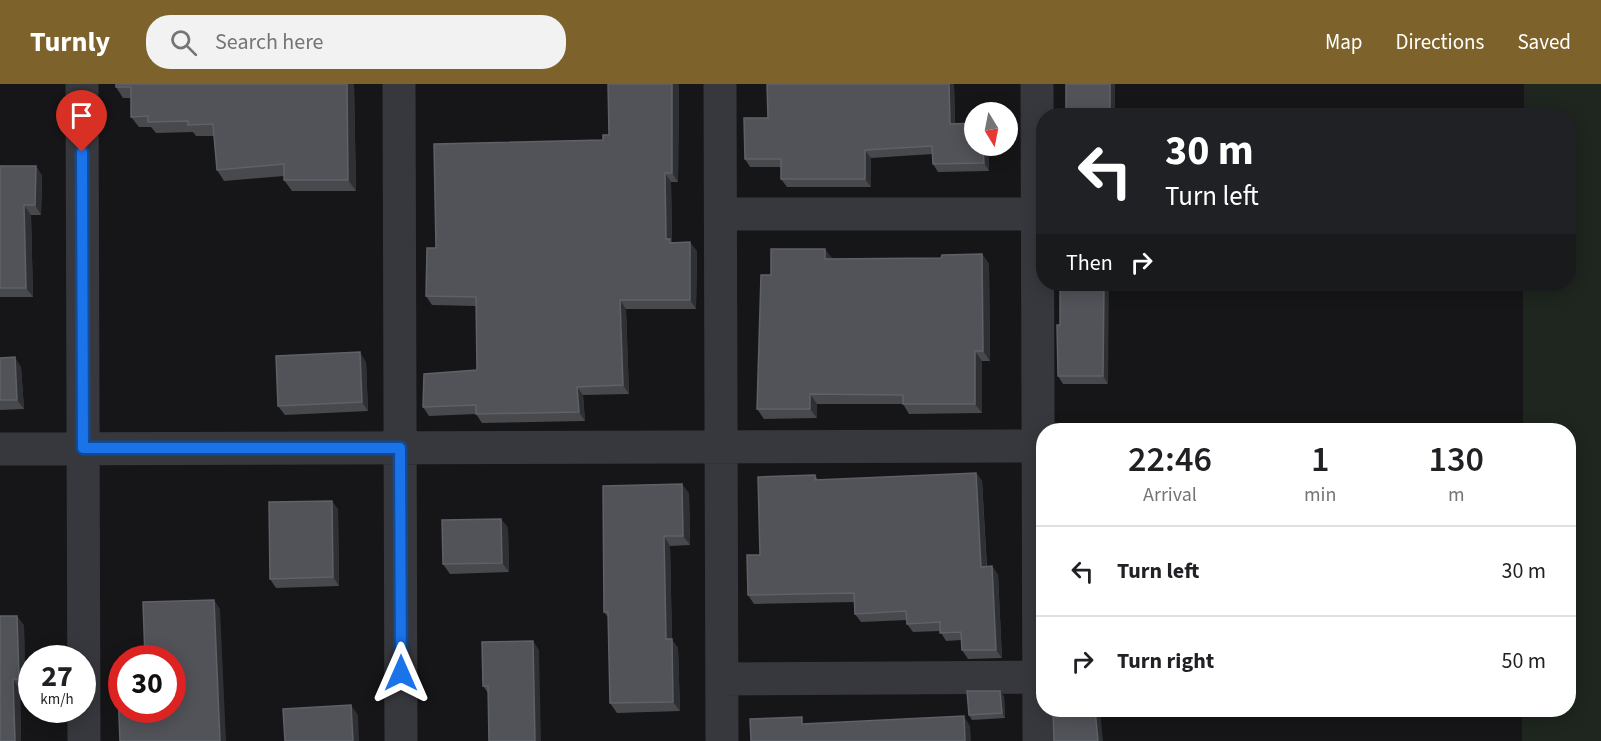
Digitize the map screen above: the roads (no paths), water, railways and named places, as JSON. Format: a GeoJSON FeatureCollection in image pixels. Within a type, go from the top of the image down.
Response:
{"type":"FeatureCollection","features":[{"type":"Feature","properties":{"kind":"street"},"geometry":{"type":"LineString","coordinates":[[82,84],[84,741]]}},
{"type":"Feature","properties":{"kind":"street"},"geometry":{"type":"LineString","coordinates":[[399,84],[401,741]]}},
{"type":"Feature","properties":{"kind":"street"},"geometry":{"type":"LineString","coordinates":[[720,84],[722,741]]}},
{"type":"Feature","properties":{"kind":"street"},"geometry":{"type":"LineString","coordinates":[[1037,84],[1037,108]]}},
{"type":"Feature","properties":{"kind":"street"},"geometry":{"type":"LineString","coordinates":[[721,214],[1036,214]]}},
{"type":"Feature","properties":{"kind":"street"},"geometry":{"type":"LineString","coordinates":[[1038,291],[1041,423]]}},
{"type":"Feature","properties":{"kind":"street"},"geometry":{"type":"LineString","coordinates":[[0,449],[1036,446]]}},
{"type":"Feature","properties":{"kind":"street"},"geometry":{"type":"LineString","coordinates":[[722,679],[1036,677]]}},
{"type":"Feature","properties":{"kind":"street"},"geometry":{"type":"LineString","coordinates":[[1039,717],[1039,741]]}}]}
